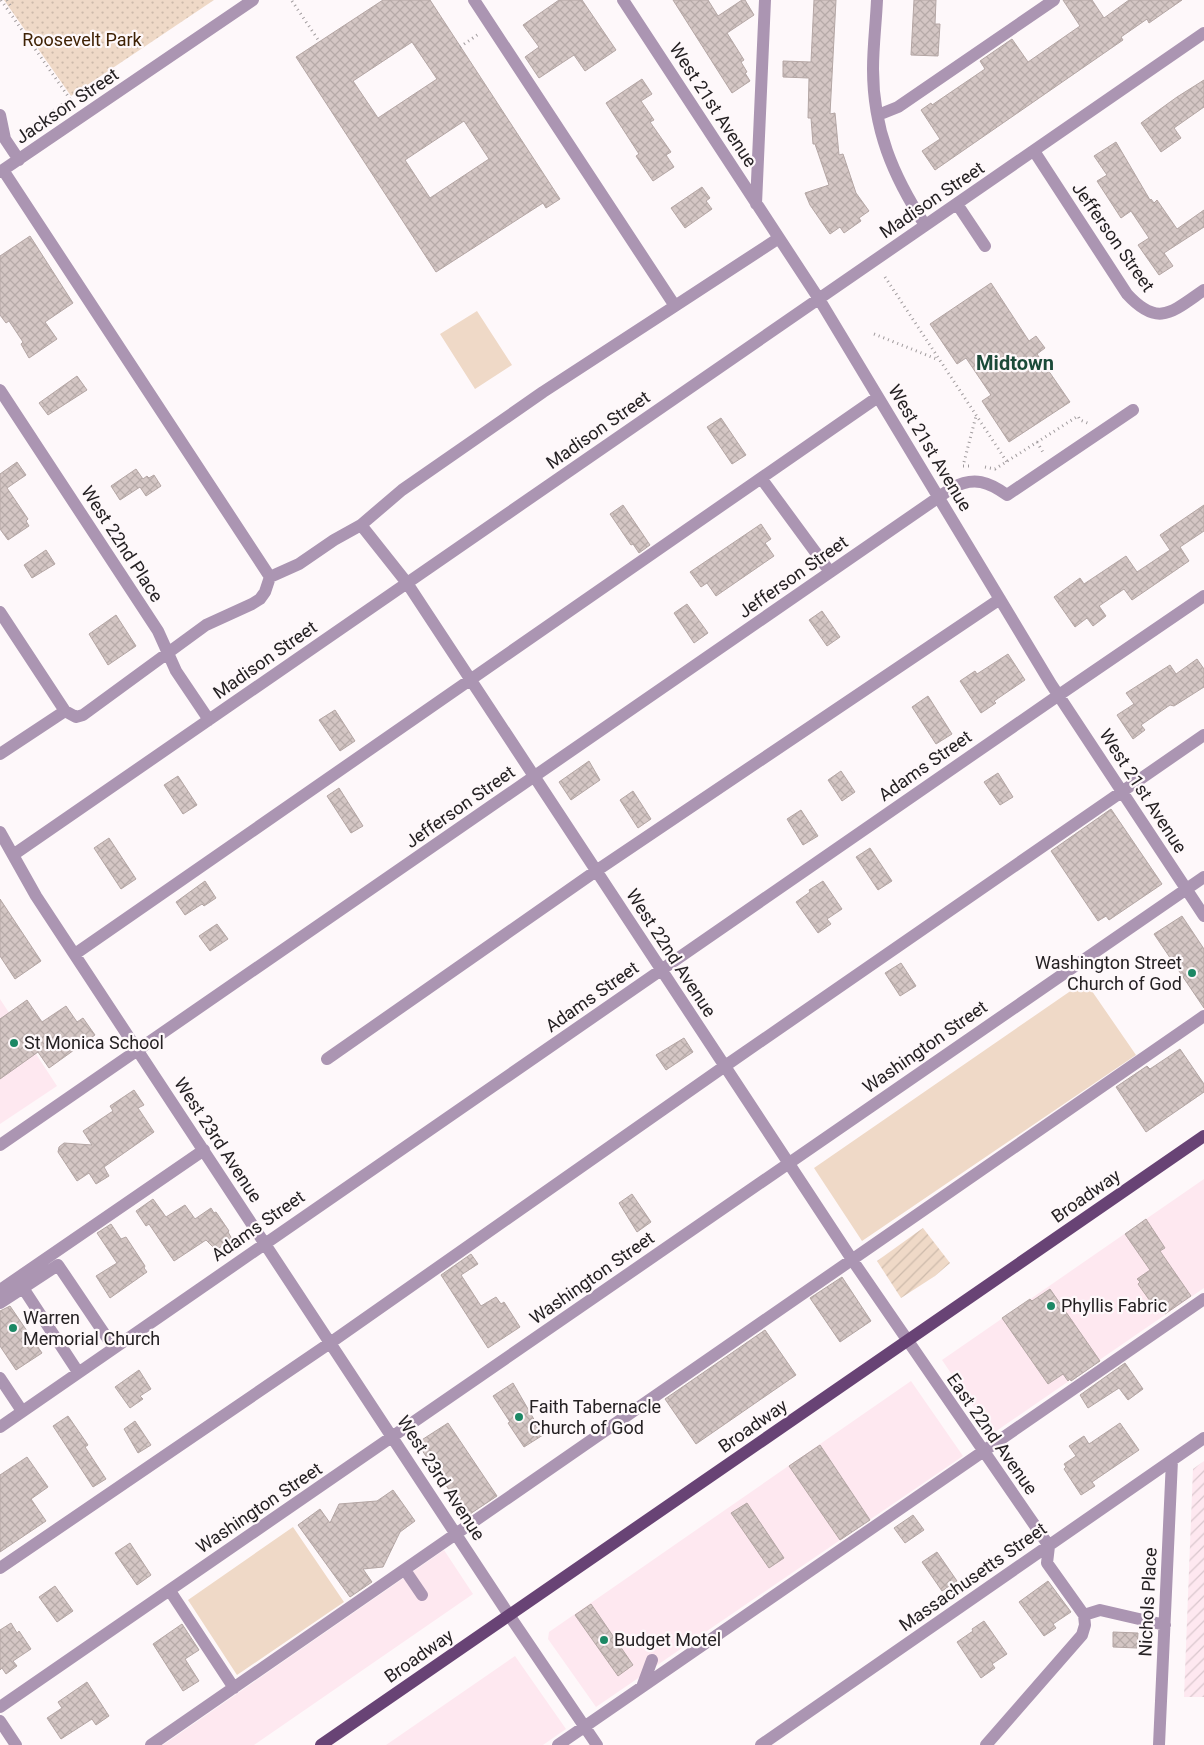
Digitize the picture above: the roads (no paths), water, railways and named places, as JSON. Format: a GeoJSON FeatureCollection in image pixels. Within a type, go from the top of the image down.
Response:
{"type":"FeatureCollection","features":[{"type":"Feature","properties":{"kind":"main road","name":"Broadway"},"geometry":{"type":"LineString","coordinates":[[321,1745],[1204,1136]]}},
{"type":"Feature","properties":{"kind":"street","name":"Jackson Street"},"geometry":{"type":"LineString","coordinates":[[2,171],[253,0]]}},
{"type":"Feature","properties":{"kind":"street"},"geometry":{"type":"LineString","coordinates":[[474,0],[675,306]]}},
{"type":"Feature","properties":{"kind":"street","name":"West 21st Avenue"},"geometry":{"type":"LineString","coordinates":[[623,0],[819,299],[1058,695],[1204,916]]}},
{"type":"Feature","properties":{"kind":"street"},"geometry":{"type":"LineString","coordinates":[[756,204],[765,0]]}},
{"type":"Feature","properties":{"kind":"street"},"geometry":{"type":"LineString","coordinates":[[877,0],[873,68],[880,132],[891,166],[907,198],[925,225]]}},
{"type":"Feature","properties":{"kind":"street"},"geometry":{"type":"LineString","coordinates":[[878,115],[898,107],[1054,0]]}},
{"type":"Feature","properties":{"kind":"street","name":"Madison Street"},"geometry":{"type":"LineString","coordinates":[[13,855],[1204,34]]}},
{"type":"Feature","properties":{"kind":"street"},"geometry":{"type":"LineString","coordinates":[[0,115],[5,139],[19,160]]}},
{"type":"Feature","properties":{"kind":"street","name":"Jefferson Street"},"geometry":{"type":"LineString","coordinates":[[1034,151],[1127,294],[1135,303],[1146,311],[1155,314],[1165,313],[1176,309],[1204,290]]}},
{"type":"Feature","properties":{"kind":"street"},"geometry":{"type":"LineString","coordinates":[[2,171],[270,576]]}},
{"type":"Feature","properties":{"kind":"street"},"geometry":{"type":"LineString","coordinates":[[957,204],[985,246]]}},
{"type":"Feature","properties":{"kind":"street"},"geometry":{"type":"LineString","coordinates":[[270,576],[299,564],[334,540],[361,525],[402,490],[542,392],[779,238]]}},
{"type":"Feature","properties":{"kind":"street","name":"West 22nd Place"},"geometry":{"type":"LineString","coordinates":[[0,390],[158,631],[176,671],[209,720]]}},
{"type":"Feature","properties":{"kind":"street"},"geometry":{"type":"LineString","coordinates":[[75,954],[878,397]]}},
{"type":"Feature","properties":{"kind":"street","name":"Jefferson Street"},"geometry":{"type":"LineString","coordinates":[[2,1140],[138,1050],[961,482],[971,481],[988,484],[1007,495],[1134,410]]}},
{"type":"Feature","properties":{"kind":"street"},"geometry":{"type":"LineString","coordinates":[[762,478],[830,572]]}},
{"type":"Feature","properties":{"kind":"street","name":"West 22nd Avenue"},"geometry":{"type":"LineString","coordinates":[[361,525],[407,583],[472,680],[788,1163],[907,1341]]}},
{"type":"Feature","properties":{"kind":"street"},"geometry":{"type":"LineString","coordinates":[[0,612],[65,711],[76,716],[83,715],[206,625],[260,599],[265,592],[270,576]]}},
{"type":"Feature","properties":{"kind":"street","name":"Adams Street"},"geometry":{"type":"LineString","coordinates":[[0,1427],[1204,596]]}},
{"type":"Feature","properties":{"kind":"street"},"geometry":{"type":"LineString","coordinates":[[327,1058],[596,871],[1000,599]]}},
{"type":"Feature","properties":{"kind":"street"},"geometry":{"type":"LineString","coordinates":[[0,754],[65,711]]}},
{"type":"Feature","properties":{"kind":"street"},"geometry":{"type":"LineString","coordinates":[[0,1568],[330,1344],[725,1066],[1204,735]]}},
{"type":"Feature","properties":{"kind":"street","name":"West 23rd Avenue"},"geometry":{"type":"LineString","coordinates":[[0,832],[36,896],[330,1344],[394,1437],[509,1615],[597,1745]]}},
{"type":"Feature","properties":{"kind":"street","name":"Washington Street"},"geometry":{"type":"LineString","coordinates":[[0,1708],[1204,877]]}},
{"type":"Feature","properties":{"kind":"street"},"geometry":{"type":"LineString","coordinates":[[151,1745],[853,1261],[1204,1016]]}},
{"type":"Feature","properties":{"kind":"street"},"geometry":{"type":"LineString","coordinates":[[0,1290],[204,1150]]}},
{"type":"Feature","properties":{"kind":"street"},"geometry":{"type":"LineString","coordinates":[[0,1303],[58,1265],[114,1348]]}},
{"type":"Feature","properties":{"kind":"street"},"geometry":{"type":"LineString","coordinates":[[23,1288],[78,1372]]}},
{"type":"Feature","properties":{"kind":"street"},"geometry":{"type":"LineString","coordinates":[[558,1745],[1204,1299]]}},
{"type":"Feature","properties":{"kind":"street","name":"East 22nd Avenue"},"geometry":{"type":"LineString","coordinates":[[907,1341],[1048,1546]]}},
{"type":"Feature","properties":{"kind":"street"},"geometry":{"type":"LineString","coordinates":[[0,1378],[22,1411]]}},
{"type":"Feature","properties":{"kind":"street","name":"Massachusetts Street"},"geometry":{"type":"LineString","coordinates":[[761,1745],[1204,1438]]}},
{"type":"Feature","properties":{"kind":"street","name":"Nichols Place"},"geometry":{"type":"LineString","coordinates":[[1160,1745],[1172,1460]]}},
{"type":"Feature","properties":{"kind":"street"},"geometry":{"type":"LineString","coordinates":[[986,1745],[1082,1635],[1085,1625],[1084,1615],[1047,1563],[1048,1546]]}},
{"type":"Feature","properties":{"kind":"street"},"geometry":{"type":"LineString","coordinates":[[405,1570],[422,1595]]}},
{"type":"Feature","properties":{"kind":"street"},"geometry":{"type":"LineString","coordinates":[[170,1591],[234,1688]]}},
{"type":"Feature","properties":{"kind":"street"},"geometry":{"type":"LineString","coordinates":[[1084,1615],[1100,1610],[1165,1625]]}},
{"type":"Feature","properties":{"kind":"street"},"geometry":{"type":"LineString","coordinates":[[642,1687],[652,1660]]}},
{"type":"Feature","properties":{"kind":"street"},"geometry":{"type":"LineString","coordinates":[[0,1721],[16,1745]]}},
{"type":"Feature","properties":{"kind":"place","name":"Washington Street Church of God"},"geometry":{"type":"Point","coordinates":[1192,973]}},
{"type":"Feature","properties":{"kind":"place","name":"St Monica School"},"geometry":{"type":"Point","coordinates":[14,1043]}},
{"type":"Feature","properties":{"kind":"place","name":"Phyllis Fabric"},"geometry":{"type":"Point","coordinates":[1051,1306]}},
{"type":"Feature","properties":{"kind":"place","name":"Warren Memorial Church"},"geometry":{"type":"Point","coordinates":[13,1328]}},
{"type":"Feature","properties":{"kind":"place","name":"Faith Tabernacle Church of God"},"geometry":{"type":"Point","coordinates":[519,1417]}},
{"type":"Feature","properties":{"kind":"place","name":"Budget Motel"},"geometry":{"type":"Point","coordinates":[604,1640]}},
{"type":"Feature","properties":{"kind":"district","name":"Midtown"},"geometry":{"type":"Point","coordinates":[1015,363]}},
{"type":"Feature","properties":{"kind":"park label","name":"Roosevelt Park"},"geometry":{"type":"Point","coordinates":[82,40]}}]}
